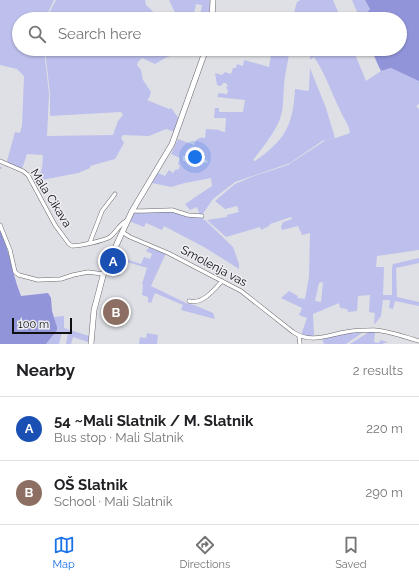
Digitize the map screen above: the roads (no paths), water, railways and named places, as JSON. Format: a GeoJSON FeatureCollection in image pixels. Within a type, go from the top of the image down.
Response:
{"type":"FeatureCollection","features":[{"type":"Feature","properties":{"kind":"main road"},"geometry":{"type":"LineString","coordinates":[[212,12],[213,0]]}},
{"type":"Feature","properties":{"kind":"main road"},"geometry":{"type":"LineString","coordinates":[[92,344],[94,310],[103,274],[126,221],[172,144],[203,56]]}},
{"type":"Feature","properties":{"kind":"street","name":"Mala Cikava"},"geometry":{"type":"LineString","coordinates":[[0,161],[23,171],[28,175],[51,220],[69,244],[72,246],[90,242]]}},
{"type":"Feature","properties":{"kind":"street"},"geometry":{"type":"LineString","coordinates":[[114,194],[102,212],[90,242],[98,241],[110,236],[126,221]]}},
{"type":"Feature","properties":{"kind":"street"},"geometry":{"type":"LineString","coordinates":[[132,211],[172,210],[188,215],[202,216]]}},
{"type":"Feature","properties":{"kind":"street"},"geometry":{"type":"LineString","coordinates":[[0,225],[10,250],[15,272],[19,275],[38,280],[62,279],[88,272],[103,274]]}},
{"type":"Feature","properties":{"kind":"street","name":"Smolenja vas"},"geometry":{"type":"LineString","coordinates":[[122,232],[130,237],[168,253],[241,291],[300,336],[307,338],[322,338],[345,332],[372,330],[387,332],[419,341]]}},
{"type":"Feature","properties":{"kind":"street"},"geometry":{"type":"LineString","coordinates":[[189,301],[195,303],[200,301],[212,292],[222,281]]}},
{"type":"Feature","properties":{"kind":"street"},"geometry":{"type":"LineString","coordinates":[[300,336],[300,344]]}},
{"type":"Feature","properties":{"kind":"place","name":"54 ~Mali Slatnik / M. Slatnik"},"geometry":{"type":"Point","coordinates":[113,261]}},
{"type":"Feature","properties":{"kind":"place","name":"OŠ Slatnik"},"geometry":{"type":"Point","coordinates":[116,312]}}]}
